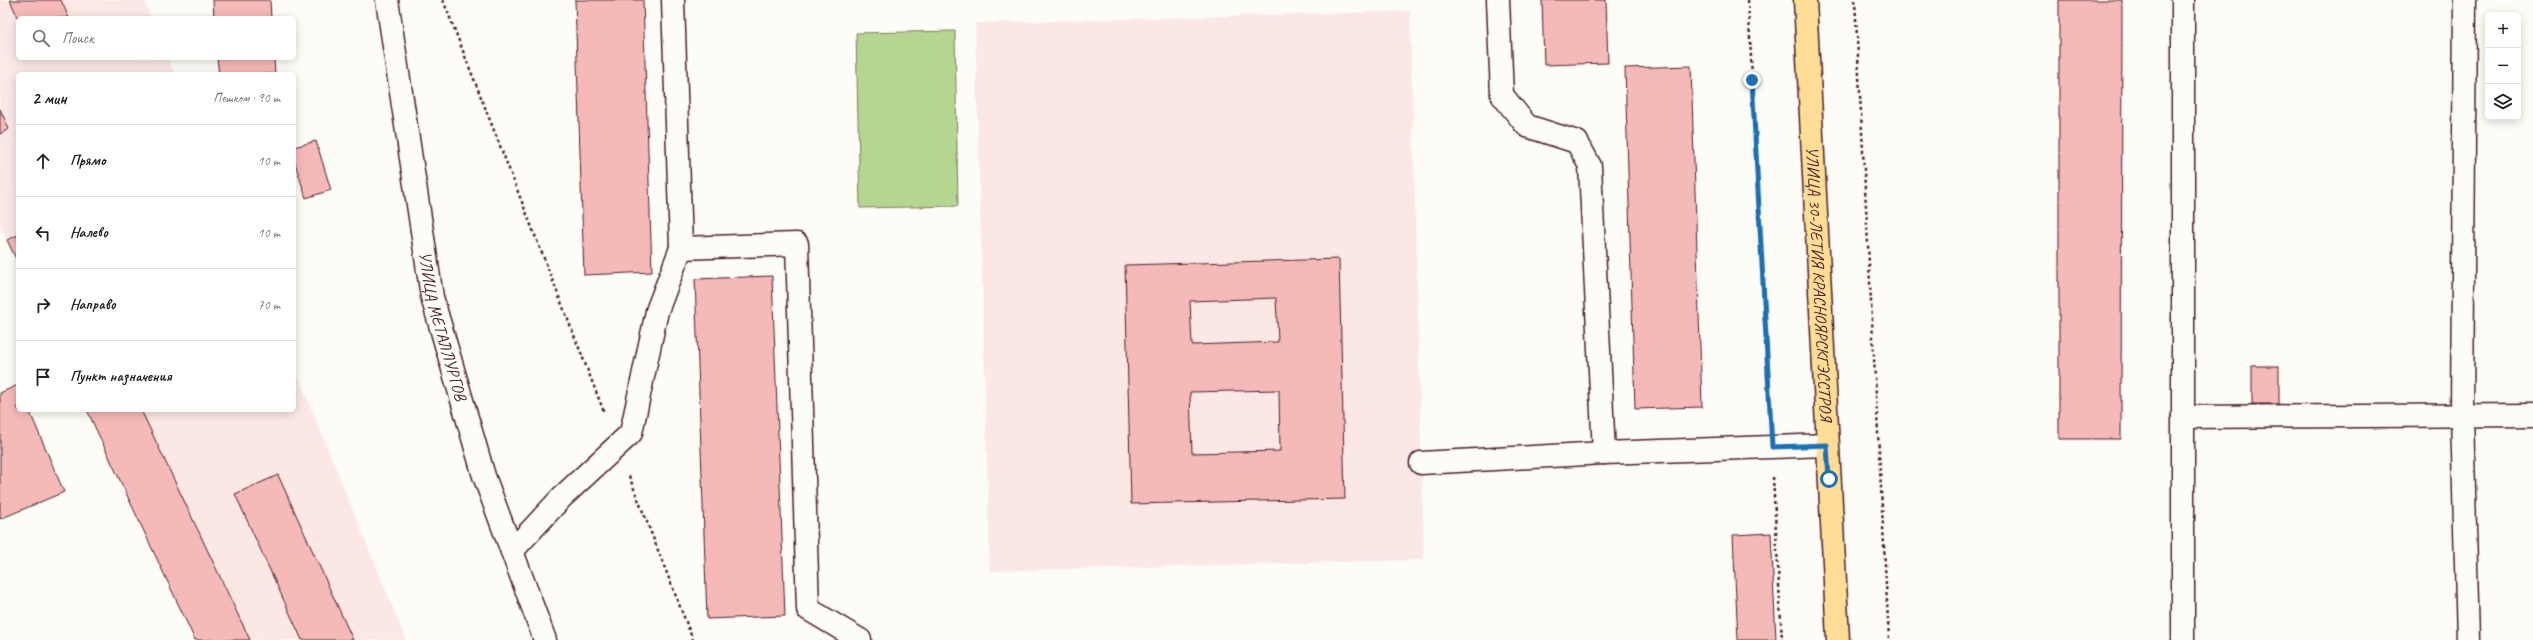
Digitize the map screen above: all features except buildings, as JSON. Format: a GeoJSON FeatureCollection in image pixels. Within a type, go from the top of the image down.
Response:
{"type":"FeatureCollection","features":[{"type":"Feature","properties":{"kind":"main road","name":"УЛИЦА 30-ЛЕТИЯ КРАСНОЯРСКГЭССТРОЯ"},"geometry":{"type":"LineString","coordinates":[[1805,0],[1838,640]]}},
{"type":"Feature","properties":{"kind":"street","name":"УЛИЦА МЕТАЛЛУРГОВ"},"geometry":{"type":"LineString","coordinates":[[387,0],[432,297],[484,476],[545,640]]}},
{"type":"Feature","properties":{"kind":"street"},"geometry":{"type":"LineString","coordinates":[[512,551],[562,497],[631,433],[657,312],[681,248],[673,0]]}},
{"type":"Feature","properties":{"kind":"street"},"geometry":{"type":"LineString","coordinates":[[1498,0],[1502,95],[1527,126],[1577,142],[1590,166],[1604,453]]}},
{"type":"Feature","properties":{"kind":"street"},"geometry":{"type":"LineString","coordinates":[[2183,0],[2183,640]]}},
{"type":"Feature","properties":{"kind":"street"},"geometry":{"type":"LineString","coordinates":[[2465,0],[2462,415],[2468,640]]}},
{"type":"Feature","properties":{"kind":"street"},"geometry":{"type":"LineString","coordinates":[[681,248],[797,244],[808,609],[860,640]]}},
{"type":"Feature","properties":{"kind":"street"},"geometry":{"type":"LineString","coordinates":[[2183,417],[2533,415]]}},
{"type":"Feature","properties":{"kind":"street"},"geometry":{"type":"LineString","coordinates":[[1422,463],[1604,453],[1827,445]]}},
{"type":"Feature","properties":{"kind":"path"},"geometry":{"type":"LineString","coordinates":[[443,0],[692,640]]}},
{"type":"Feature","properties":{"kind":"path"},"geometry":{"type":"LineString","coordinates":[[1748,0],[1782,640]]}},
{"type":"Feature","properties":{"kind":"path"},"geometry":{"type":"LineString","coordinates":[[1855,0],[1889,640]]}},
{"type":"Feature","properties":{"kind":"shaded area"},"geometry":{"type":"Polygon","coordinates":[[[0,0],[144,0],[150,16],[16,16],[16,60],[169,60],[173,72],[16,72],[16,260],[0,225],[0,0]]]}},
{"type":"Feature","properties":{"kind":"shaded area"},"geometry":{"type":"Polygon","coordinates":[[[1410,11],[1424,560],[990,571],[975,23],[1410,11]]]}},
{"type":"Feature","properties":{"kind":"shaded area"},"geometry":{"type":"Polygon","coordinates":[[[296,371],[406,640],[195,640],[88,412],[296,412],[296,371]]]}},
{"type":"Feature","properties":{"kind":"green space"},"geometry":{"type":"Polygon","coordinates":[[[955,31],[958,206],[860,208],[856,33],[955,31]]]}},
{"type":"Feature","properties":{"kind":"route"},"geometry":{"type":"LineString","coordinates":[[1752,80],[1772,447],[1827,445],[1829,479]]}}]}
